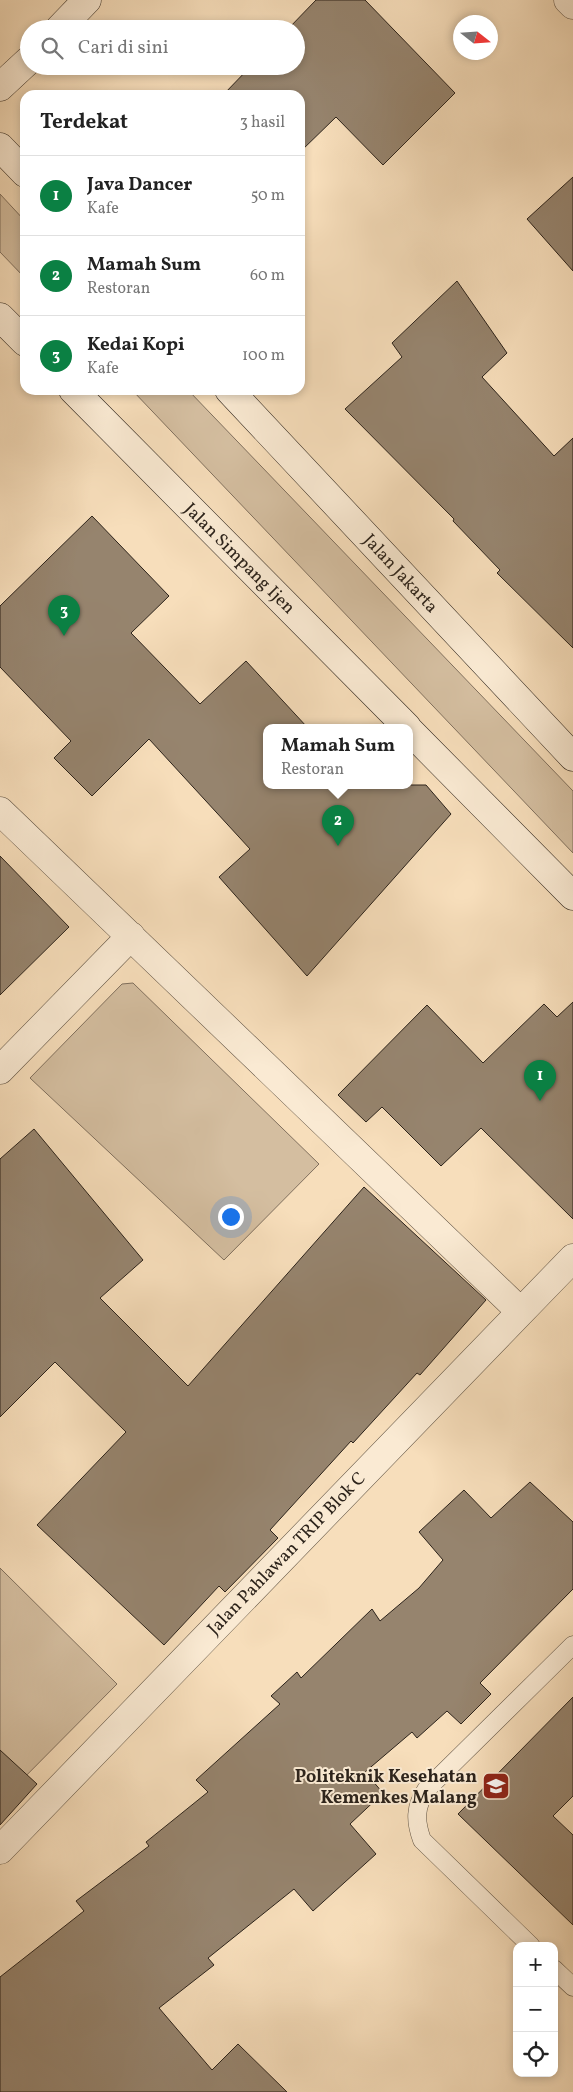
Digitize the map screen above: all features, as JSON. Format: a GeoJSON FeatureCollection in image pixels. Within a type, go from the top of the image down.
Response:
{"type":"FeatureCollection","features":[{"type":"Feature","properties":{"kind":"street"},"geometry":{"type":"LineString","coordinates":[[68,20],[87,0]]}},
{"type":"Feature","properties":{"kind":"street"},"geometry":{"type":"LineString","coordinates":[[568,0],[573,5]]}},
{"type":"Feature","properties":{"kind":"street"},"geometry":{"type":"LineString","coordinates":[[0,87],[20,68]]}},
{"type":"Feature","properties":{"kind":"street"},"geometry":{"type":"LineString","coordinates":[[0,147],[20,168]]}},
{"type":"Feature","properties":{"kind":"street"},"geometry":{"type":"LineString","coordinates":[[0,317],[20,337]]}},
{"type":"Feature","properties":{"kind":"street","name":"Jalan Simpang Ijen"},"geometry":{"type":"LineString","coordinates":[[78,395],[403,724]]}},
{"type":"Feature","properties":{"kind":"street","name":"Jalan Jakarta"},"geometry":{"type":"LineString","coordinates":[[234,395],[573,756]]}},
{"type":"Feature","properties":{"kind":"street","name":"Jalan Simpang Ijen"},"geometry":{"type":"LineString","coordinates":[[413,734],[573,896]]}},
{"type":"Feature","properties":{"kind":"street"},"geometry":{"type":"LineString","coordinates":[[0,811],[520,1311]]}},
{"type":"Feature","properties":{"kind":"street"},"geometry":{"type":"LineString","coordinates":[[0,1070],[131,936]]}},
{"type":"Feature","properties":{"kind":"street","name":"Jalan Pahlawan TRIP Blok C"},"geometry":{"type":"LineString","coordinates":[[0,1850],[573,1258]]}},
{"type":"Feature","properties":{"kind":"lane"},"geometry":{"type":"LineString","coordinates":[[527,1942],[422,1840],[417,1827],[416,1815],[419,1800],[426,1790],[573,1645]]}},
{"type":"Feature","properties":{"kind":"lane"},"geometry":{"type":"LineString","coordinates":[[558,1972],[573,1987]]}},
{"type":"Feature","properties":{"kind":"shaded area"},"geometry":{"type":"Polygon","coordinates":[[[0,194],[20,216],[20,273],[0,252],[0,194]]]}},
{"type":"Feature","properties":{"kind":"shaded area"},"geometry":{"type":"Polygon","coordinates":[[[137,395],[193,395],[573,791],[573,853],[137,395]]]}},
{"type":"Feature","properties":{"kind":"shaded area"},"geometry":{"type":"Polygon","coordinates":[[[133,983],[319,1164],[224,1260],[30,1078],[122,984],[133,983]]]}},
{"type":"Feature","properties":{"kind":"shaded area"},"geometry":{"type":"Polygon","coordinates":[[[0,1568],[117,1684],[0,1802],[0,1568]]]}},
{"type":"Feature","properties":{"kind":"building"},"geometry":{"type":"Polygon","coordinates":[[[316,0],[365,0],[455,93],[383,165],[336,117],[305,147],[305,90],[228,90],[242,75],[305,75],[305,20],[297,20],[316,0]]]}},
{"type":"Feature","properties":{"kind":"building"},"geometry":{"type":"Polygon","coordinates":[[[573,177],[573,271],[527,219],[573,177]]]}},
{"type":"Feature","properties":{"kind":"building"},"geometry":{"type":"Polygon","coordinates":[[[457,281],[507,353],[482,377],[554,456],[573,438],[573,648],[497,573],[500,570],[453,521],[454,519],[345,409],[402,357],[392,343],[457,281]]]}},
{"type":"Feature","properties":{"kind":"building"},"geometry":{"type":"Polygon","coordinates":[[[92,516],[169,596],[131,633],[200,704],[246,661],[304,724],[263,724],[263,789],[413,789],[413,785],[426,785],[451,814],[307,976],[219,877],[250,849],[149,739],[92,796],[54,758],[71,741],[0,667],[0,606],[92,516]]]}},
{"type":"Feature","properties":{"kind":"building"},"geometry":{"type":"Polygon","coordinates":[[[0,856],[69,927],[0,995],[0,856]]]}},
{"type":"Feature","properties":{"kind":"building"},"geometry":{"type":"Polygon","coordinates":[[[573,1002],[573,1219],[481,1128],[441,1166],[382,1107],[366,1122],[338,1095],[427,1005],[483,1063],[544,1004],[557,1017],[573,1002]]]}},
{"type":"Feature","properties":{"kind":"building"},"geometry":{"type":"Polygon","coordinates":[[[34,1129],[143,1260],[100,1298],[188,1386],[364,1187],[486,1300],[420,1375],[417,1373],[353,1443],[351,1441],[270,1530],[278,1538],[225,1592],[219,1586],[164,1645],[37,1525],[126,1432],[55,1362],[0,1417],[0,1159],[34,1129]]]}},
{"type":"Feature","properties":{"kind":"building"},"geometry":{"type":"Polygon","coordinates":[[[530,1482],[573,1522],[573,1589],[480,1683],[491,1694],[461,1724],[447,1711],[417,1738],[412,1732],[365,1772],[383,1793],[350,1824],[376,1854],[313,1911],[294,1889],[208,1958],[214,1965],[159,2008],[212,2070],[238,2044],[287,2092],[0,2092],[0,1977],[84,1911],[76,1901],[149,1846],[146,1842],[208,1792],[196,1780],[280,1704],[271,1696],[297,1672],[301,1678],[372,1609],[380,1621],[419,1588],[443,1560],[419,1532],[464,1490],[491,1518],[530,1482]]]}},
{"type":"Feature","properties":{"kind":"building"},"geometry":{"type":"Polygon","coordinates":[[[573,1697],[573,1796],[553,1816],[573,1835],[573,1925],[458,1814],[573,1697]]]}},
{"type":"Feature","properties":{"kind":"building"},"geometry":{"type":"Polygon","coordinates":[[[0,1750],[37,1784],[0,1825],[0,1750]]]}},
{"type":"Feature","properties":{"kind":"place","name":"Kedai Kopi"},"geometry":{"type":"Point","coordinates":[64,636]}},
{"type":"Feature","properties":{"kind":"place","name":"Mamah Sum"},"geometry":{"type":"Point","coordinates":[338,846]}},
{"type":"Feature","properties":{"kind":"place","name":"Java Dancer"},"geometry":{"type":"Point","coordinates":[540,1101]}},
{"type":"Feature","properties":{"kind":"place","name":"Politeknik Kesehatan Kemenkes Malang"},"geometry":{"type":"Point","coordinates":[496,1786]}}]}
